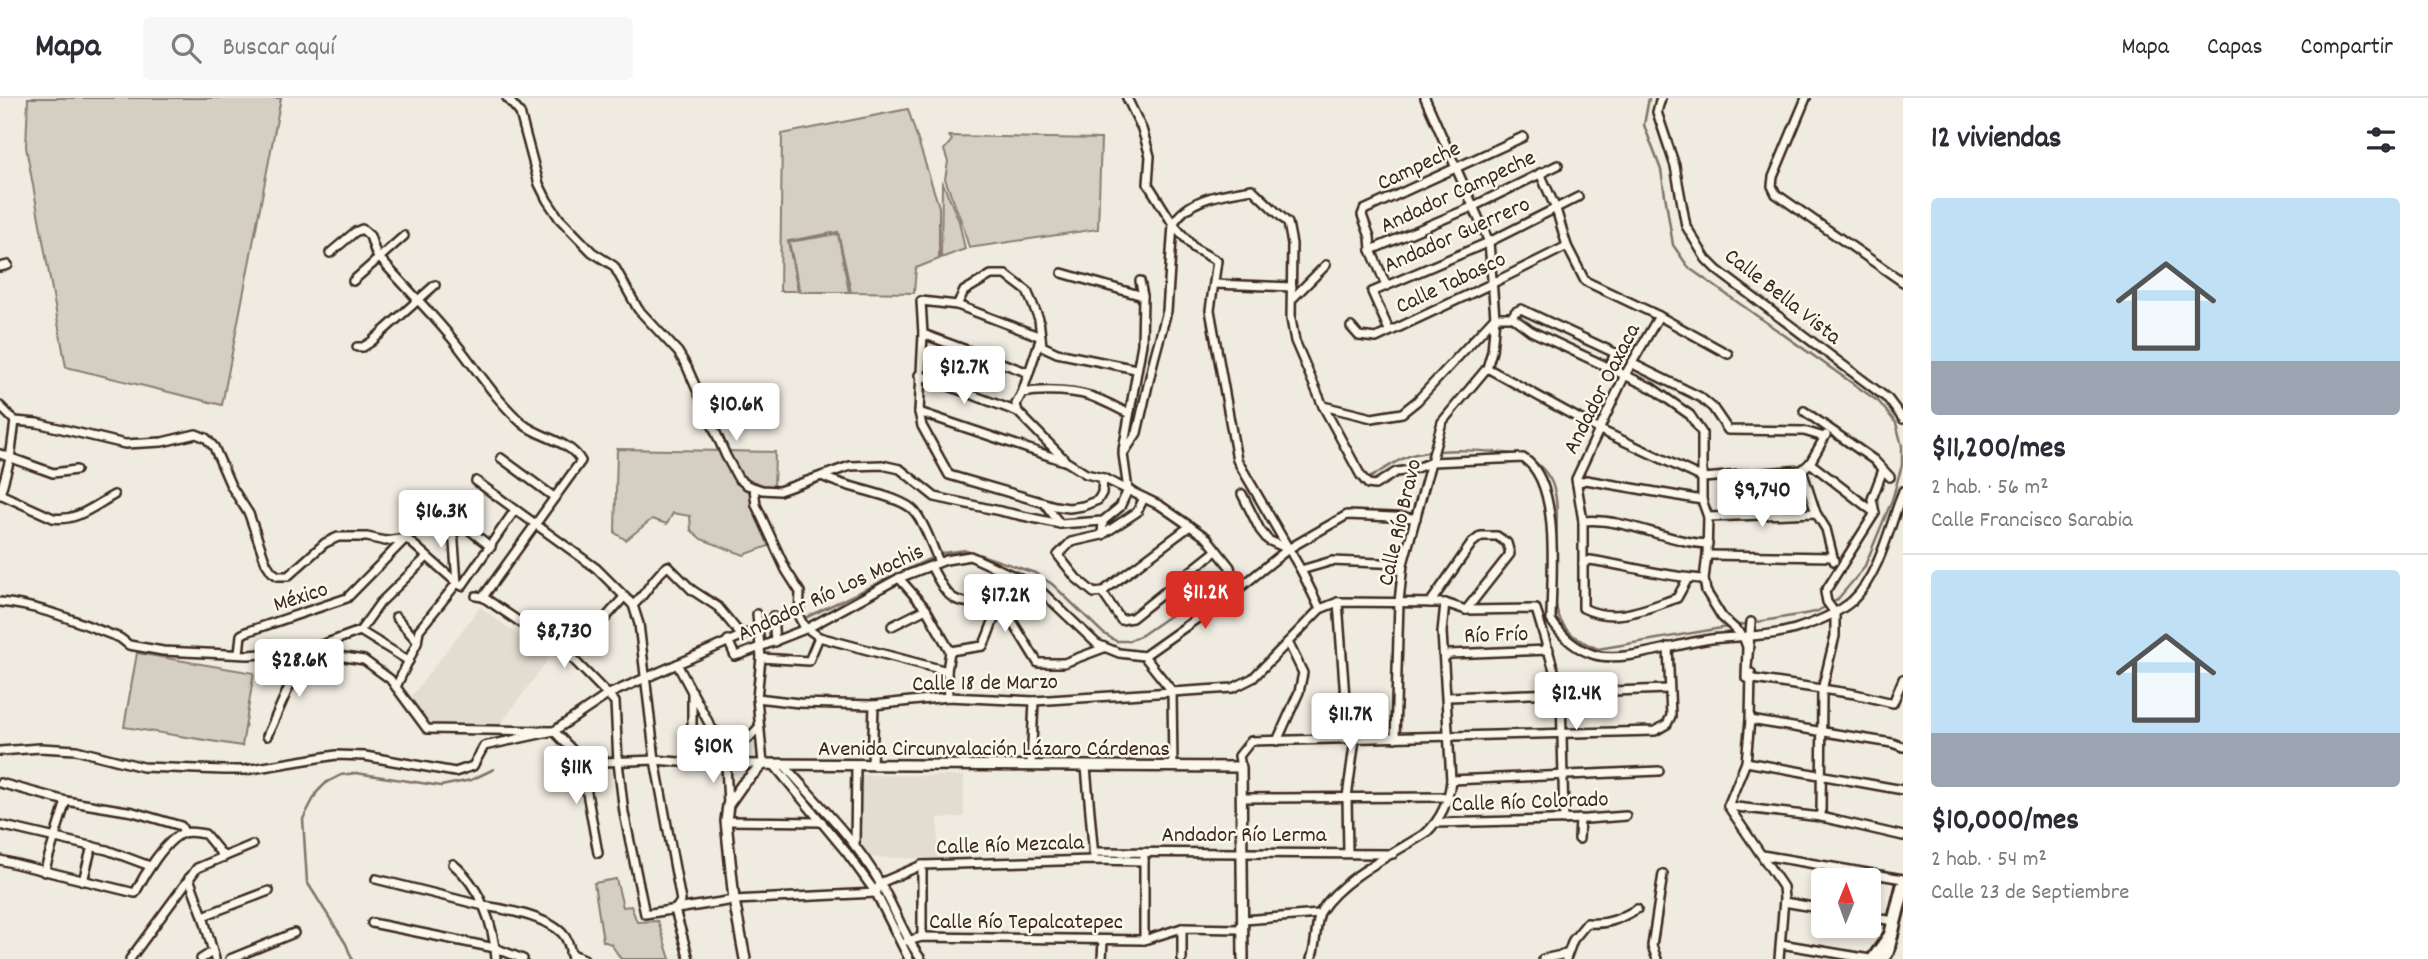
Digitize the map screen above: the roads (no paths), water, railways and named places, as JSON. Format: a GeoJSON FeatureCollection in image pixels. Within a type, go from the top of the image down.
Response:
{"type":"FeatureCollection","features":[{"type":"Feature","properties":{"kind":"main road"},"geometry":{"type":"LineString","coordinates":[[1885,956],[1903,887]]}},
{"type":"Feature","properties":{"kind":"main road"},"geometry":{"type":"LineString","coordinates":[[1872,959],[1892,928]]}},
{"type":"Feature","properties":{"kind":"street"},"geometry":{"type":"LineString","coordinates":[[507,98],[520,113],[539,184],[547,200],[559,218],[592,252],[614,266],[638,309],[678,352],[738,478],[754,488],[779,491],[850,467],[882,465],[900,469],[935,497],[1060,524],[1102,521],[1120,507],[1128,490],[1123,454],[1142,344],[1143,296],[1140,281]]}},
{"type":"Feature","properties":{"kind":"street"},"geometry":{"type":"LineString","coordinates":[[1127,98],[1142,129],[1150,156],[1148,184],[1173,224],[1194,247],[1217,261],[1210,310],[1237,460],[1301,570],[1320,609],[1338,602],[1445,603],[1466,610],[1536,609],[1561,694],[1564,820]]}},
{"type":"Feature","properties":{"kind":"street"},"geometry":{"type":"LineString","coordinates":[[1425,98],[1489,242],[1495,317],[1492,351],[1487,368],[1598,429],[1703,478],[1802,470],[1810,463],[1824,437],[1831,430]]}},
{"type":"Feature","properties":{"kind":"street","name":"Calle Bella Vista"},"geometry":{"type":"LineString","coordinates":[[1661,98],[1657,112],[1675,166],[1686,226],[1706,259],[1888,399],[1902,416]]}},
{"type":"Feature","properties":{"kind":"street"},"geometry":{"type":"LineString","coordinates":[[1806,98],[1773,177],[1772,186],[1776,194],[1903,282]]}},
{"type":"Feature","properties":{"kind":"street","name":"Campeche"},"geometry":{"type":"LineString","coordinates":[[1386,285],[1371,250],[1370,237],[1362,215],[1364,210],[1522,137]]}},
{"type":"Feature","properties":{"kind":"street","name":"Andador Campeche"},"geometry":{"type":"LineString","coordinates":[[1371,250],[1472,207],[1558,165]]}},
{"type":"Feature","properties":{"kind":"street"},"geometry":{"type":"LineString","coordinates":[[1540,173],[1556,209],[1567,246],[1585,281],[1659,316],[1728,354]]}},
{"type":"Feature","properties":{"kind":"street"},"geometry":{"type":"LineString","coordinates":[[1123,454],[1137,433],[1167,311],[1173,224],[1178,216],[1194,204],[1252,189],[1288,223],[1292,244],[1291,319],[1295,341],[1323,406],[1361,476],[1368,484],[1375,485],[1396,472],[1411,470],[1432,460]]}},
{"type":"Feature","properties":{"kind":"street","name":"Andador Guerrero"},"geometry":{"type":"LineString","coordinates":[[1389,330],[1372,292],[1489,242],[1578,197]]}},
{"type":"Feature","properties":{"kind":"street"},"geometry":{"type":"LineString","coordinates":[[330,253],[362,229],[370,236],[380,258],[457,344],[496,398],[526,427],[554,439],[581,461],[536,525],[480,596],[571,657],[615,702],[624,813],[645,914],[734,900],[876,893]]}},
{"type":"Feature","properties":{"kind":"street"},"geometry":{"type":"LineString","coordinates":[[353,281],[404,236]]}},
{"type":"Feature","properties":{"kind":"street","name":"Calle Tabasco"},"geometry":{"type":"LineString","coordinates":[[1351,327],[1359,336],[1376,338],[1567,246]]}},
{"type":"Feature","properties":{"kind":"street"},"geometry":{"type":"LineString","coordinates":[[1292,300],[1326,265]]}},
{"type":"Feature","properties":{"kind":"street"},"geometry":{"type":"LineString","coordinates":[[1062,273],[1143,296]]}},
{"type":"Feature","properties":{"kind":"street"},"geometry":{"type":"LineString","coordinates":[[957,306],[964,291],[991,275],[1006,275],[1027,291],[1039,319],[1042,346],[1058,353],[1136,369]]}},
{"type":"Feature","properties":{"kind":"street"},"geometry":{"type":"LineString","coordinates":[[1214,284],[1292,287]]}},
{"type":"Feature","properties":{"kind":"street"},"geometry":{"type":"LineString","coordinates":[[357,347],[371,342],[435,285]]}},
{"type":"Feature","properties":{"kind":"street"},"geometry":{"type":"LineString","coordinates":[[1041,337],[957,306],[921,301],[923,334],[919,412],[922,426],[948,475],[1044,503],[1069,508],[1093,503],[1102,493],[1103,478]]}},
{"type":"Feature","properties":{"kind":"street"},"geometry":{"type":"LineString","coordinates":[[1512,317],[1521,309],[1615,353],[1609,368]]}},
{"type":"Feature","properties":{"kind":"street","name":"Andador Oaxaca"},"geometry":{"type":"LineString","coordinates":[[1659,316],[1625,375],[1576,479],[1583,521],[1583,608],[1607,616],[1623,616],[1676,598],[1688,578]]}},
{"type":"Feature","properties":{"kind":"street"},"geometry":{"type":"LineString","coordinates":[[1323,406],[1372,418],[1402,413],[1417,401],[1495,317],[1512,317],[1531,331],[1652,388],[1689,415],[1702,433],[1702,500],[1707,517],[1704,579],[1706,591],[1722,617],[1746,634]]}},
{"type":"Feature","properties":{"kind":"street"},"geometry":{"type":"LineString","coordinates":[[923,334],[1029,373]]}},
{"type":"Feature","properties":{"kind":"street"},"geometry":{"type":"LineString","coordinates":[[1018,412],[1016,404],[1041,337]]}},
{"type":"Feature","properties":{"kind":"street"},"geometry":{"type":"LineString","coordinates":[[1633,364],[1700,397],[1713,408],[1728,430],[1804,431],[1824,437]]}},
{"type":"Feature","properties":{"kind":"street","name":"Calle Río Bravo"},"geometry":{"type":"LineString","coordinates":[[1395,738],[1399,602],[1404,564],[1442,422],[1487,368]]}},
{"type":"Feature","properties":{"kind":"street"},"geometry":{"type":"LineString","coordinates":[[919,375],[1018,412],[1067,462],[1086,474],[1103,478],[1161,506],[1207,538],[1230,567],[1236,590]]}},
{"type":"Feature","properties":{"kind":"street"},"geometry":{"type":"LineString","coordinates":[[1022,393],[1049,391],[1097,398],[1128,413]]}},
{"type":"Feature","properties":{"kind":"street"},"geometry":{"type":"LineString","coordinates":[[0,406],[15,421],[37,423],[125,444],[162,442],[195,434],[206,438],[214,447],[231,486],[250,514],[266,563],[278,576],[288,576],[325,543],[338,537],[367,537],[385,541],[406,538],[421,519]]}},
{"type":"Feature","properties":{"kind":"street"},"geometry":{"type":"LineString","coordinates":[[1804,411],[1890,477]]}},
{"type":"Feature","properties":{"kind":"street"},"geometry":{"type":"LineString","coordinates":[[919,412],[1067,462]]}},
{"type":"Feature","properties":{"kind":"street"},"geometry":{"type":"LineString","coordinates":[[15,421],[10,458],[0,494],[53,518],[61,519],[77,516],[114,495]]}},
{"type":"Feature","properties":{"kind":"street"},"geometry":{"type":"LineString","coordinates":[[0,454],[53,473],[76,470]]}},
{"type":"Feature","properties":{"kind":"street"},"geometry":{"type":"LineString","coordinates":[[501,458],[556,495]]}},
{"type":"Feature","properties":{"kind":"street","name":"Andador Oaxaca"},"geometry":{"type":"LineString","coordinates":[[1432,460],[1523,458],[1530,462],[1540,474],[1551,520],[1551,620],[1560,633],[1576,647],[1597,656],[1617,657],[1668,647]]}},
{"type":"Feature","properties":{"kind":"street"},"geometry":{"type":"LineString","coordinates":[[1810,463],[1875,513]]}},
{"type":"Feature","properties":{"kind":"street"},"geometry":{"type":"LineString","coordinates":[[1802,470],[1816,513],[1826,529],[1832,557],[1838,569]]}},
{"type":"Feature","properties":{"kind":"street"},"geometry":{"type":"LineString","coordinates":[[1821,817],[1822,690],[1835,636],[1835,613],[1826,602],[1825,592],[1875,513],[1872,499],[1883,470]]}},
{"type":"Feature","properties":{"kind":"street"},"geometry":{"type":"LineString","coordinates":[[822,476],[841,485],[866,489],[913,508],[932,547],[944,592],[962,603],[997,603],[1012,621],[1038,663],[1064,663],[1104,648]]}},
{"type":"Feature","properties":{"kind":"street"},"geometry":{"type":"LineString","coordinates":[[1577,483],[1586,480],[1702,500]]}},
{"type":"Feature","properties":{"kind":"street"},"geometry":{"type":"LineString","coordinates":[[476,481],[596,568],[633,605],[639,624],[655,760],[681,901],[675,910],[689,959]]}},
{"type":"Feature","properties":{"kind":"street"},"geometry":{"type":"LineString","coordinates":[[754,488],[756,505],[786,570],[800,592],[799,617],[804,626],[819,636],[947,671]]}},
{"type":"Feature","properties":{"kind":"street"},"geometry":{"type":"LineString","coordinates":[[1243,959],[1242,798],[1239,756],[1251,741],[1655,731],[1665,726],[1671,716],[1668,647],[1709,639],[1794,629],[1835,613],[1852,601],[1865,586],[1875,567],[1903,491]]}},
{"type":"Feature","properties":{"kind":"street"},"geometry":{"type":"LineString","coordinates":[[1242,494],[1268,540],[1288,549]]}},
{"type":"Feature","properties":{"kind":"street"},"geometry":{"type":"LineString","coordinates":[[1143,498],[1137,512],[1102,535],[1071,542],[1058,555],[1084,586],[1094,593],[1102,592],[1190,526]]}},
{"type":"Feature","properties":{"kind":"street"},"geometry":{"type":"LineString","coordinates":[[446,499],[452,516],[459,585]]}},
{"type":"Feature","properties":{"kind":"street"},"geometry":{"type":"LineString","coordinates":[[1044,503],[1060,524]]}},
{"type":"Feature","properties":{"kind":"street"},"geometry":{"type":"LineString","coordinates":[[396,687],[409,661],[419,630],[491,547],[515,510]]}},
{"type":"Feature","properties":{"kind":"street"},"geometry":{"type":"LineString","coordinates":[[1707,517],[1816,513]]}},
{"type":"Feature","properties":{"kind":"street"},"geometry":{"type":"LineString","coordinates":[[1173,767],[1172,691],[1144,656],[1288,549],[1347,515],[1416,518]]}},
{"type":"Feature","properties":{"kind":"street"},"geometry":{"type":"LineString","coordinates":[[452,516],[491,547]]}},
{"type":"Feature","properties":{"kind":"street"},"geometry":{"type":"LineString","coordinates":[[1102,521],[1102,535]]}},
{"type":"Feature","properties":{"kind":"street"},"geometry":{"type":"LineString","coordinates":[[1583,521],[1604,522],[1692,544],[1707,544]]}},
{"type":"Feature","properties":{"kind":"street"},"geometry":{"type":"LineString","coordinates":[[1430,603],[1472,543],[1481,536],[1497,537],[1507,543],[1510,554],[1466,610]]}},
{"type":"Feature","properties":{"kind":"street"},"geometry":{"type":"LineString","coordinates":[[406,538],[459,585]]}},
{"type":"Feature","properties":{"kind":"street","name":"México"},"geometry":{"type":"LineString","coordinates":[[239,653],[242,635],[247,632],[339,603],[347,598],[406,538]]}},
{"type":"Feature","properties":{"kind":"street"},"geometry":{"type":"LineString","coordinates":[[1102,592],[1121,620],[1127,621],[1216,551]]}},
{"type":"Feature","properties":{"kind":"street"},"geometry":{"type":"LineString","coordinates":[[1707,555],[1832,557]]}},
{"type":"Feature","properties":{"kind":"street","name":"Andador Río Los Mochis"},"geometry":{"type":"LineString","coordinates":[[728,640],[735,656],[760,648],[808,628],[899,578],[958,556],[970,556],[1027,582],[1104,648],[1144,656]]}},
{"type":"Feature","properties":{"kind":"street"},"geometry":{"type":"LineString","coordinates":[[267,736],[305,651],[359,631],[380,603],[428,557]]}},
{"type":"Feature","properties":{"kind":"street"},"geometry":{"type":"LineString","coordinates":[[1583,564],[1590,560],[1644,569],[1675,578],[1704,579]]}},
{"type":"Feature","properties":{"kind":"street"},"geometry":{"type":"LineString","coordinates":[[1301,570],[1332,561],[1404,564]]}},
{"type":"Feature","properties":{"kind":"street"},"geometry":{"type":"LineString","coordinates":[[633,605],[668,566],[692,590],[718,607],[741,635]]}},
{"type":"Feature","properties":{"kind":"street"},"geometry":{"type":"LineString","coordinates":[[899,578],[926,610],[950,651],[947,671],[948,697]]}},
{"type":"Feature","properties":{"kind":"street"},"geometry":{"type":"LineString","coordinates":[[571,657],[624,597]]}},
{"type":"Feature","properties":{"kind":"street"},"geometry":{"type":"LineString","coordinates":[[0,602],[43,609],[120,638],[129,645],[163,651],[248,655],[305,651],[363,660],[390,679],[427,729],[554,731],[575,753],[579,763],[598,853]]}},
{"type":"Feature","properties":{"kind":"street"},"geometry":{"type":"LineString","coordinates":[[1338,602],[1352,739],[1348,853]]}},
{"type":"Feature","properties":{"kind":"street"},"geometry":{"type":"LineString","coordinates":[[1311,959],[1316,947],[1319,914],[1345,885],[1426,833],[1436,823],[1449,797],[1451,780],[1448,697],[1443,632],[1445,603]]}},
{"type":"Feature","properties":{"kind":"street"},"geometry":{"type":"LineString","coordinates":[[950,651],[983,646],[991,630],[993,617],[1000,608]]}},
{"type":"Feature","properties":{"kind":"street","name":"Calle 18 de Marzo"},"geometry":{"type":"LineString","coordinates":[[757,698],[799,703],[874,705],[948,697],[1034,701],[1241,686],[1253,678],[1320,609]]}},
{"type":"Feature","properties":{"kind":"street"},"geometry":{"type":"LineString","coordinates":[[892,626],[926,610]]}},
{"type":"Feature","properties":{"kind":"street"},"geometry":{"type":"LineString","coordinates":[[729,805],[742,785],[762,765],[757,698],[761,658],[757,614]]}},
{"type":"Feature","properties":{"kind":"street"},"geometry":{"type":"LineString","coordinates":[[773,616],[775,642]]}},
{"type":"Feature","properties":{"kind":"street"},"geometry":{"type":"LineString","coordinates":[[396,617],[417,641]]}},
{"type":"Feature","properties":{"kind":"street"},"geometry":{"type":"LineString","coordinates":[[1728,806],[1746,762],[1750,720],[1746,634],[1754,622]]}},
{"type":"Feature","properties":{"kind":"street"},"geometry":{"type":"LineString","coordinates":[[0,751],[40,748],[76,750],[143,767],[245,770],[335,755],[455,772],[473,766],[484,746],[554,731],[609,694],[757,629]]}},
{"type":"Feature","properties":{"kind":"street"},"geometry":{"type":"LineString","coordinates":[[359,631],[409,661]]}},
{"type":"Feature","properties":{"kind":"street"},"geometry":{"type":"LineString","coordinates":[[761,658],[809,661],[819,636]]}},
{"type":"Feature","properties":{"kind":"street"},"geometry":{"type":"LineString","coordinates":[[1277,741],[1299,692],[1303,673],[1289,642]]}},
{"type":"Feature","properties":{"kind":"street","name":"Río Frío"},"geometry":{"type":"LineString","coordinates":[[1445,657],[1450,654],[1549,650]]}},
{"type":"Feature","properties":{"kind":"street"},"geometry":{"type":"LineString","coordinates":[[677,664],[712,729],[725,737],[748,739],[759,727]]}},
{"type":"Feature","properties":{"kind":"street"},"geometry":{"type":"LineString","coordinates":[[1749,679],[1855,694],[1893,703],[1903,679]]}},
{"type":"Feature","properties":{"kind":"street"},"geometry":{"type":"LineString","coordinates":[[1448,697],[1668,689]]}},
{"type":"Feature","properties":{"kind":"street"},"geometry":{"type":"LineString","coordinates":[[692,691],[692,764]]}},
{"type":"Feature","properties":{"kind":"street"},"geometry":{"type":"LineString","coordinates":[[1031,766],[1034,701]]}},
{"type":"Feature","properties":{"kind":"street"},"geometry":{"type":"LineString","coordinates":[[873,765],[874,705]]}},
{"type":"Feature","properties":{"kind":"street"},"geometry":{"type":"LineString","coordinates":[[1750,720],[1903,747]]}},
{"type":"Feature","properties":{"kind":"street"},"geometry":{"type":"LineString","coordinates":[[579,763],[655,760],[692,764],[762,765]]}},
{"type":"Feature","properties":{"kind":"street"},"geometry":{"type":"LineString","coordinates":[[1746,762],[1903,790]]}},
{"type":"Feature","properties":{"kind":"street"},"geometry":{"type":"LineString","coordinates":[[726,764],[729,805],[726,821],[734,900],[744,959]]}},
{"type":"Feature","properties":{"kind":"street","name":"Avenida Circunvalación Lázaro Cárdenas"},"geometry":{"type":"LineString","coordinates":[[762,765],[1241,768]]}},
{"type":"Feature","properties":{"kind":"street"},"geometry":{"type":"LineString","coordinates":[[779,765],[876,893],[909,959]]}},
{"type":"Feature","properties":{"kind":"street"},"geometry":{"type":"LineString","coordinates":[[779,765],[855,847],[880,883],[908,941],[921,959]]}},
{"type":"Feature","properties":{"kind":"street"},"geometry":{"type":"LineString","coordinates":[[855,847],[856,765]]}},
{"type":"Feature","properties":{"kind":"street"},"geometry":{"type":"LineString","coordinates":[[1086,767],[1094,856]]}},
{"type":"Feature","properties":{"kind":"street"},"geometry":{"type":"LineString","coordinates":[[1451,780],[1659,771]]}},
{"type":"Feature","properties":{"kind":"street"},"geometry":{"type":"LineString","coordinates":[[0,783],[66,801],[133,812],[181,827],[184,832]]}},
{"type":"Feature","properties":{"kind":"street"},"geometry":{"type":"LineString","coordinates":[[1242,798],[1449,797]]}},
{"type":"Feature","properties":{"kind":"street"},"geometry":{"type":"LineString","coordinates":[[44,872],[66,801]]}},
{"type":"Feature","properties":{"kind":"street"},"geometry":{"type":"LineString","coordinates":[[1728,806],[1821,817],[1903,836]]}},
{"type":"Feature","properties":{"kind":"street"},"geometry":{"type":"LineString","coordinates":[[1728,806],[1783,887],[1779,959]]}},
{"type":"Feature","properties":{"kind":"street","name":"Calle Río Colorado"},"geometry":{"type":"LineString","coordinates":[[1436,823],[1626,816]]}},
{"type":"Feature","properties":{"kind":"street"},"geometry":{"type":"LineString","coordinates":[[1579,839],[1580,819]]}},
{"type":"Feature","properties":{"kind":"street"},"geometry":{"type":"LineString","coordinates":[[726,821],[822,822]]}},
{"type":"Feature","properties":{"kind":"street"},"geometry":{"type":"LineString","coordinates":[[0,825],[92,846],[149,866]]}},
{"type":"Feature","properties":{"kind":"street"},"geometry":{"type":"LineString","coordinates":[[0,860],[135,893],[149,866],[184,832],[205,834],[223,857]]}},
{"type":"Feature","properties":{"kind":"street"},"geometry":{"type":"LineString","coordinates":[[130,959],[197,868],[252,845]]}},
{"type":"Feature","properties":{"kind":"street"},"geometry":{"type":"LineString","coordinates":[[83,881],[92,846]]}},
{"type":"Feature","properties":{"kind":"street"},"geometry":{"type":"LineString","coordinates":[[1144,852],[1144,940]]}},
{"type":"Feature","properties":{"kind":"street","name":"Andador Río Lerma"},"geometry":{"type":"LineString","coordinates":[[1094,856],[1144,852],[1393,854]]}},
{"type":"Feature","properties":{"kind":"street"},"geometry":{"type":"LineString","coordinates":[[1762,855],[1903,879]]}},
{"type":"Feature","properties":{"kind":"street","name":"Calle Río Mezcala"},"geometry":{"type":"LineString","coordinates":[[880,883],[922,865],[1094,856],[1144,861]]}},
{"type":"Feature","properties":{"kind":"street"},"geometry":{"type":"LineString","coordinates":[[453,864],[464,873],[484,906],[496,959]]}},
{"type":"Feature","properties":{"kind":"street"},"geometry":{"type":"LineString","coordinates":[[922,865],[922,937]]}},
{"type":"Feature","properties":{"kind":"street"},"geometry":{"type":"LineString","coordinates":[[1657,959],[1652,946],[1663,874]]}},
{"type":"Feature","properties":{"kind":"street"},"geometry":{"type":"LineString","coordinates":[[188,878],[203,916],[213,955],[201,959]]}},
{"type":"Feature","properties":{"kind":"street"},"geometry":{"type":"LineString","coordinates":[[376,879],[501,908],[544,922],[562,933],[571,956],[584,959]]}},
{"type":"Feature","properties":{"kind":"street"},"geometry":{"type":"LineString","coordinates":[[876,893],[880,883]]}},
{"type":"Feature","properties":{"kind":"street"},"geometry":{"type":"LineString","coordinates":[[203,916],[270,891]]}},
{"type":"Feature","properties":{"kind":"street"},"geometry":{"type":"LineString","coordinates":[[1784,902],[1811,907]]}},
{"type":"Feature","properties":{"kind":"street"},"geometry":{"type":"LineString","coordinates":[[1543,959],[1566,956],[1573,940],[1587,923],[1614,922],[1637,909]]}},
{"type":"Feature","properties":{"kind":"street"},"geometry":{"type":"LineString","coordinates":[[1244,920],[1319,914]]}},
{"type":"Feature","properties":{"kind":"street","name":"Calle Río Tepalcatepec"},"geometry":{"type":"LineString","coordinates":[[908,941],[922,937],[1144,940],[1182,928],[1239,929],[1244,920]]}},
{"type":"Feature","properties":{"kind":"street"},"geometry":{"type":"LineString","coordinates":[[372,923],[495,948],[523,959]]}},
{"type":"Feature","properties":{"kind":"street"},"geometry":{"type":"LineString","coordinates":[[1881,923],[1892,928]]}},
{"type":"Feature","properties":{"kind":"street"},"geometry":{"type":"LineString","coordinates":[[1182,928],[1182,959]]}},
{"type":"Feature","properties":{"kind":"street"},"geometry":{"type":"LineString","coordinates":[[230,959],[293,933]]}},
{"type":"Feature","properties":{"kind":"street"},"geometry":{"type":"LineString","coordinates":[[1102,959],[1103,940]]}},
{"type":"Feature","properties":{"kind":"street"},"geometry":{"type":"LineString","coordinates":[[1781,944],[1872,959]]}},
{"type":"Feature","properties":{"kind":"waterway"},"geometry":{"type":"LineString","coordinates":[[1555,593],[1558,614],[1566,629],[1579,640],[1598,649],[1816,612],[1837,600],[1864,568],[1892,500],[1902,465],[1902,446],[1896,423],[1879,402],[1689,268],[1673,245],[1661,170],[1644,125],[1649,98]]}},
{"type":"Feature","properties":{"kind":"waterway"},"geometry":{"type":"LineString","coordinates":[[1368,479],[1403,458],[1428,452],[1468,450],[1519,455]]}},
{"type":"Feature","properties":{"kind":"waterway"},"geometry":{"type":"LineString","coordinates":[[1525,456],[1538,464],[1552,484],[1557,508],[1556,548]]}},
{"type":"Feature","properties":{"kind":"waterway"},"geometry":{"type":"LineString","coordinates":[[805,618],[942,553],[966,550],[1035,573],[1052,584],[1103,633],[1116,641],[1128,641],[1142,635],[1226,577]]}},
{"type":"Feature","properties":{"kind":"waterway"},"geometry":{"type":"LineString","coordinates":[[352,959],[346,944],[307,882],[303,819],[317,792],[327,782],[341,775],[356,773],[441,786],[471,780],[494,769]]}}]}
